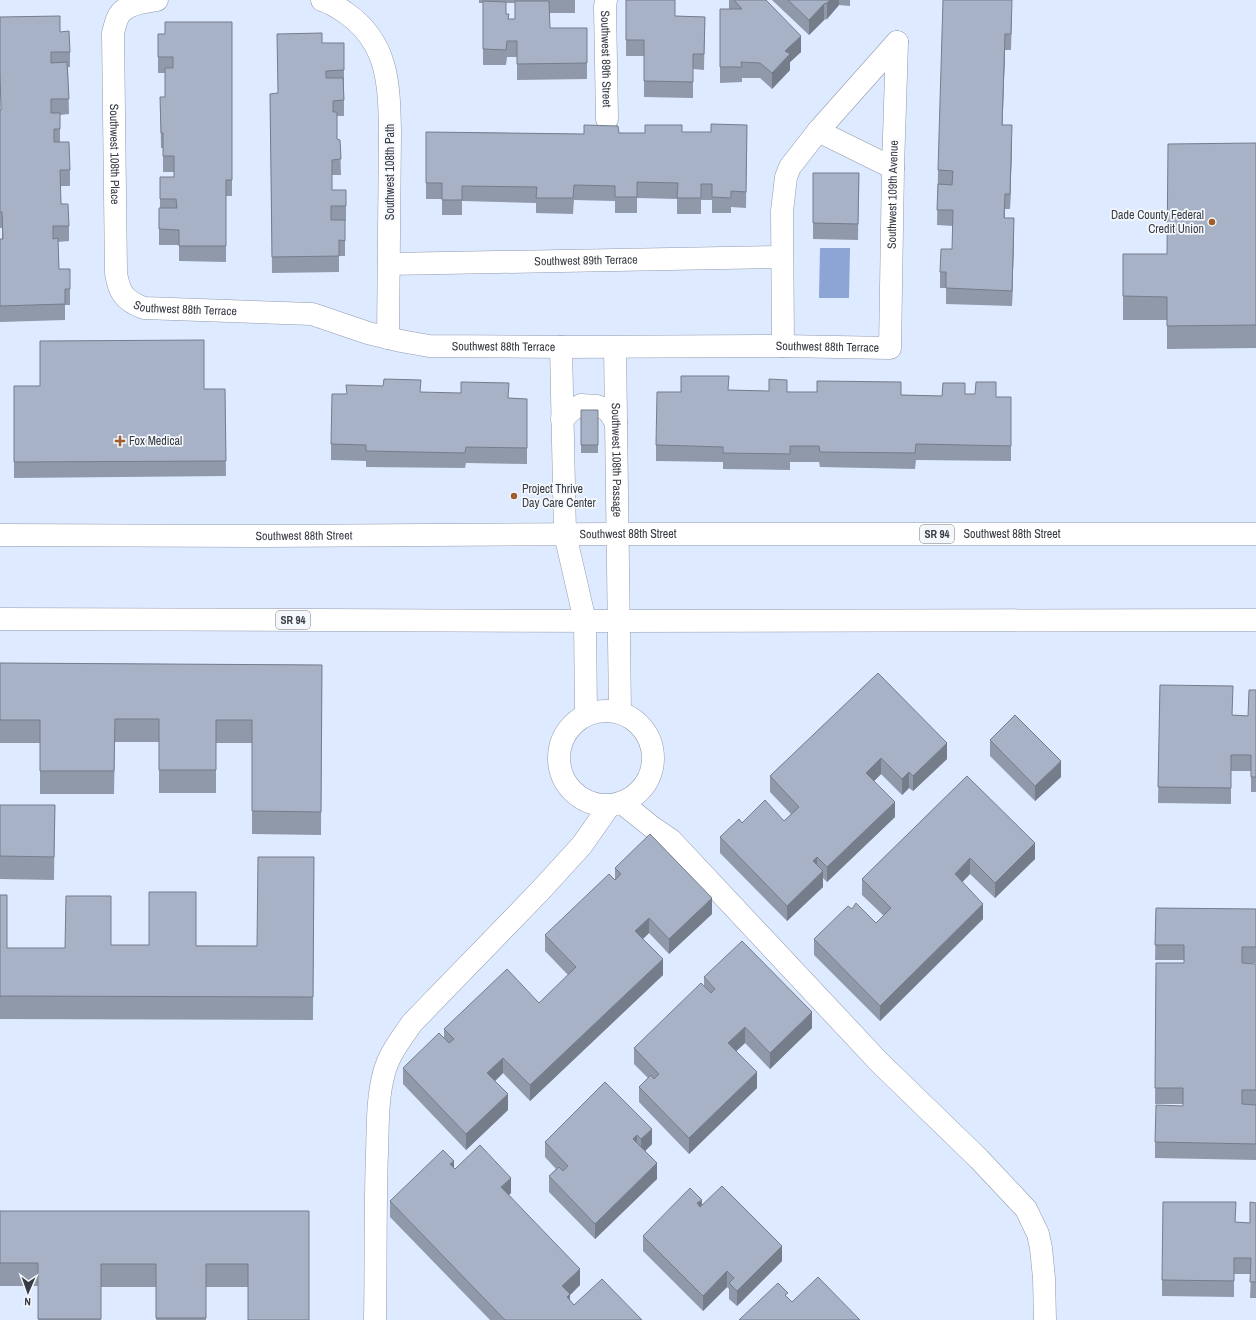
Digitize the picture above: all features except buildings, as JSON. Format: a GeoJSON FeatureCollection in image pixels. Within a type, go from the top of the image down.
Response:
{"type":"FeatureCollection","features":[{"type":"Feature","properties":{"kind":"street","name":"Southwest 108th Place"},"geometry":{"type":"LineString","coordinates":[[126,298],[117,282],[116,273],[113,33],[117,20],[123,10],[147,1],[157,0]]}},
{"type":"Feature","properties":{"kind":"street","name":"Southwest 108th Path"},"geometry":{"type":"LineString","coordinates":[[322,0],[330,2],[352,17],[369,33],[380,53],[386,73],[390,103],[388,338]]}},
{"type":"Feature","properties":{"kind":"street","name":"Southwest 89th Street"},"geometry":{"type":"LineString","coordinates":[[606,0],[607,119]]}},
{"type":"Feature","properties":{"kind":"street","name":"Southwest 109th Avenue"},"geometry":{"type":"LineString","coordinates":[[818,131],[898,42],[893,168],[890,348]]}},
{"type":"Feature","properties":{"kind":"street"},"geometry":{"type":"LineString","coordinates":[[783,346],[782,211],[786,176],[790,167],[818,131],[893,168]]}},
{"type":"Feature","properties":{"kind":"street","name":"Southwest 89th Terrace"},"geometry":{"type":"LineString","coordinates":[[389,264],[782,257]]}},
{"type":"Feature","properties":{"kind":"street","name":"Southwest 88th Terrace"},"geometry":{"type":"LineString","coordinates":[[126,298],[134,304],[144,308],[312,314],[368,333],[429,346],[783,346],[890,348]]}},
{"type":"Feature","properties":{"kind":"street"},"geometry":{"type":"LineString","coordinates":[[560,347],[565,534],[585,621],[586,715]]}},
{"type":"Feature","properties":{"kind":"street","name":"Southwest 108th Passage"},"geometry":{"type":"LineString","coordinates":[[615,347],[620,712]]}},
{"type":"Feature","properties":{"kind":"street"},"geometry":{"type":"LineString","coordinates":[[562,419],[572,410],[581,405],[597,406],[608,410],[616,423]]}},
{"type":"Feature","properties":{"kind":"street","name":"Southwest 88th Street"},"geometry":{"type":"LineString","coordinates":[[0,535],[273,536],[565,534],[1256,534]]}},
{"type":"Feature","properties":{"kind":"street","name":"SR 94"},"geometry":{"type":"LineString","coordinates":[[0,619],[585,621],[1256,620]]}},
{"type":"Feature","properties":{"kind":"street"},"geometry":{"type":"LineString","coordinates":[[376,1320],[379,1103],[384,1072],[390,1055],[412,1023],[540,891],[582,845],[616,804],[635,795],[646,785],[652,771],[654,756],[651,742],[644,729],[633,718],[620,712],[608,710],[597,711],[586,715],[574,723],[564,734],[559,748],[558,763],[563,777],[570,789],[582,799],[596,804],[616,804],[671,840],[879,1062],[979,1159],[1026,1209],[1038,1234],[1041,1248],[1044,1278],[1044,1320]]}},
{"type":"Feature","properties":{"kind":"water"},"geometry":{"type":"Polygon","coordinates":[[[820,248],[850,248],[849,298],[819,298],[820,248]]]}},
{"type":"Feature","properties":{"kind":"place","name":"Dade County Federal Credit Union"},"geometry":{"type":"Point","coordinates":[1212,222]}},
{"type":"Feature","properties":{"kind":"place","name":"Fox Medical"},"geometry":{"type":"Point","coordinates":[120,441]}},
{"type":"Feature","properties":{"kind":"place","name":"Project Thrive Day Care Center"},"geometry":{"type":"Point","coordinates":[514,496]}}]}
